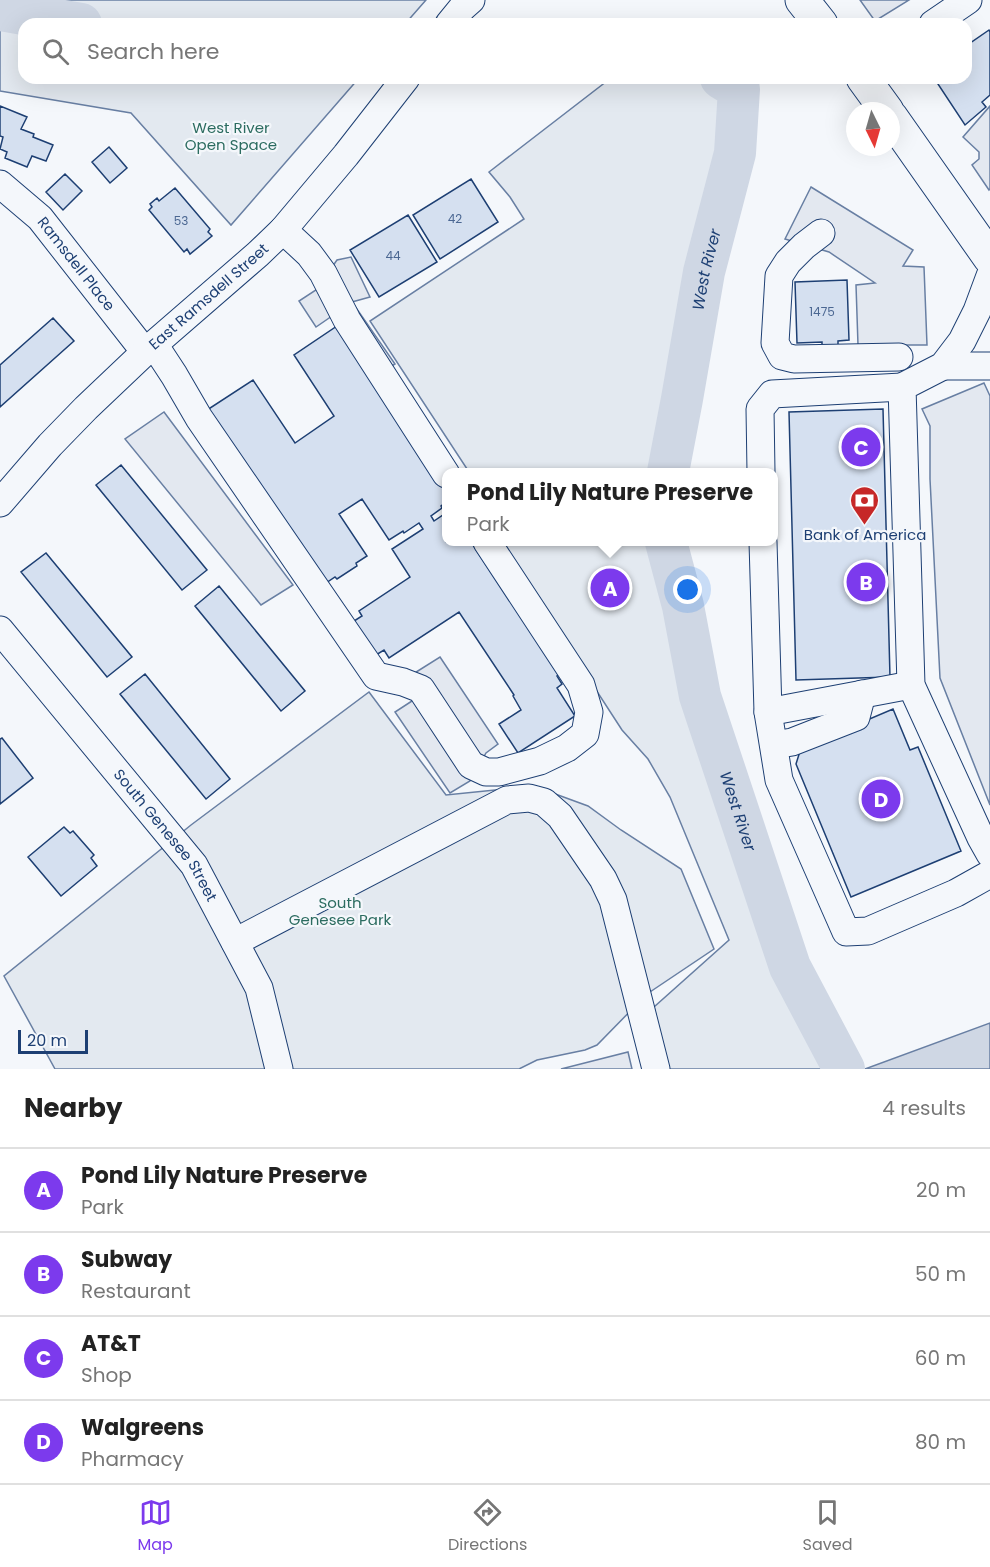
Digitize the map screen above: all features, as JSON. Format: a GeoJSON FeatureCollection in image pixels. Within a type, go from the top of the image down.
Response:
{"type":"FeatureCollection","features":[{"type":"Feature","properties":{"kind":"main road"},"geometry":{"type":"LineString","coordinates":[[802,0],[816,18]]}},
{"type":"Feature","properties":{"kind":"main road"},"geometry":{"type":"LineString","coordinates":[[867,84],[880,102]]}},
{"type":"Feature","properties":{"kind":"main road"},"geometry":{"type":"LineString","coordinates":[[900,130],[990,258]]}},
{"type":"Feature","properties":{"kind":"street"},"geometry":{"type":"LineString","coordinates":[[942,18],[968,0]]}},
{"type":"Feature","properties":{"kind":"street","name":"East Ramsdell Street"},"geometry":{"type":"LineString","coordinates":[[0,503],[50,445],[150,349],[283,230],[401,84]]}},
{"type":"Feature","properties":{"kind":"street","name":"Ramsdell Place"},"geometry":{"type":"LineString","coordinates":[[0,184],[40,218],[174,375],[199,418],[376,676],[421,689],[471,765],[486,772]]}},
{"type":"Feature","properties":{"kind":"street"},"geometry":{"type":"LineString","coordinates":[[283,230],[309,254],[323,273],[347,320],[443,468]]}},
{"type":"Feature","properties":{"kind":"street"},"geometry":{"type":"LineString","coordinates":[[821,234],[804,246],[788,262],[779,276],[775,343],[782,356],[794,359],[898,357]]}},
{"type":"Feature","properties":{"kind":"street"},"geometry":{"type":"LineString","coordinates":[[761,468],[760,409],[772,394],[902,387],[943,366],[962,341],[977,311],[990,276]]}},
{"type":"Feature","properties":{"kind":"street"},"geometry":{"type":"LineString","coordinates":[[943,366],[990,366]]}},
{"type":"Feature","properties":{"kind":"street"},"geometry":{"type":"LineString","coordinates":[[902,387],[911,685],[990,854]]}},
{"type":"Feature","properties":{"kind":"street"},"geometry":{"type":"LineString","coordinates":[[490,546],[581,685],[589,712],[585,734],[567,748],[540,761],[499,772],[486,772],[491,809]]}},
{"type":"Feature","properties":{"kind":"street"},"geometry":{"type":"LineString","coordinates":[[763,546],[768,712],[779,780],[846,932],[868,931],[956,893],[990,874]]}},
{"type":"Feature","properties":{"kind":"street","name":"South Genesee Street"},"geometry":{"type":"LineString","coordinates":[[0,630],[194,865],[259,988],[279,1069]]}},
{"type":"Feature","properties":{"kind":"street"},"geometry":{"type":"LineString","coordinates":[[768,712],[911,685]]}},
{"type":"Feature","properties":{"kind":"street"},"geometry":{"type":"LineString","coordinates":[[774,746],[792,742],[856,717],[862,694]]}},
{"type":"Feature","properties":{"kind":"street"},"geometry":{"type":"LineString","coordinates":[[235,942],[507,800],[529,798],[544,802],[560,816],[603,879],[613,900],[656,1069]]}},
{"type":"Feature","properties":{"kind":"green space","name":"West River Open Space"},"geometry":{"type":"Polygon","coordinates":[[[0,0],[426,0],[410,18],[18,18],[18,84],[354,84],[231,225],[131,113],[0,91],[0,0]]]}},
{"type":"Feature","properties":{"kind":"green space"},"geometry":{"type":"Polygon","coordinates":[[[603,84],[715,85],[735,126],[735,165],[713,291],[687,468],[466,468],[370,321],[524,219],[510,197],[489,172],[603,84]]]}},
{"type":"Feature","properties":{"kind":"green space"},"geometry":{"type":"Polygon","coordinates":[[[503,546],[685,546],[698,658],[752,829],[780,896],[828,1069],[668,1069],[654,1007],[729,940],[670,797],[648,759],[622,730],[503,546]]]}},
{"type":"Feature","properties":{"kind":"green space","name":"South Genesee Park"},"geometry":{"type":"Polygon","coordinates":[[[369,692],[446,795],[525,787],[539,788],[588,806],[681,869],[714,949],[647,994],[597,1045],[585,1050],[537,1060],[519,1069],[55,1069],[4,976],[191,825],[369,692]]]}},
{"type":"Feature","properties":{"kind":"shaded area"},"geometry":{"type":"Polygon","coordinates":[[[860,0],[909,0],[880,18],[873,18],[860,0]]]}},
{"type":"Feature","properties":{"kind":"shaded area"},"geometry":{"type":"Polygon","coordinates":[[[990,106],[989,190],[972,165],[979,159],[979,152],[963,137],[990,106]]]}},
{"type":"Feature","properties":{"kind":"shaded area"},"geometry":{"type":"Polygon","coordinates":[[[811,187],[913,250],[903,266],[924,267],[927,345],[858,345],[856,285],[875,283],[829,252],[785,239],[811,187]]]}},
{"type":"Feature","properties":{"kind":"shaded area"},"geometry":{"type":"Polygon","coordinates":[[[351,257],[370,297],[352,302],[395,364],[377,375],[335,314],[316,327],[299,301],[316,290],[337,260],[351,257]]]}},
{"type":"Feature","properties":{"kind":"shaded area"},"geometry":{"type":"Polygon","coordinates":[[[984,383],[990,396],[990,805],[940,678],[930,479],[930,426],[922,409],[984,383]]]}},
{"type":"Feature","properties":{"kind":"shaded area"},"geometry":{"type":"Polygon","coordinates":[[[164,412],[293,585],[261,605],[125,439],[164,412]]]}},
{"type":"Feature","properties":{"kind":"shaded area"},"geometry":{"type":"Polygon","coordinates":[[[440,657],[498,744],[486,753],[470,781],[450,793],[395,712],[412,701],[413,674],[440,657]]]}},
{"type":"Feature","properties":{"kind":"shaded area"},"geometry":{"type":"Polygon","coordinates":[[[990,1023],[990,1069],[865,1069],[990,1023]]]}},
{"type":"Feature","properties":{"kind":"shaded area"},"geometry":{"type":"Polygon","coordinates":[[[628,1052],[632,1069],[561,1069],[628,1052]]]}},
{"type":"Feature","properties":{"kind":"building"},"geometry":{"type":"Polygon","coordinates":[[[989,30],[990,95],[982,102],[986,107],[965,125],[938,84],[972,84],[972,42],[989,30]]]}},
{"type":"Feature","properties":{"kind":"building"},"geometry":{"type":"Polygon","coordinates":[[[0,106],[27,117],[21,129],[53,145],[46,161],[32,156],[27,167],[5,158],[7,152],[0,149],[3,137],[0,136],[0,106]]]}},
{"type":"Feature","properties":{"kind":"building"},"geometry":{"type":"Polygon","coordinates":[[[109,147],[127,168],[110,183],[92,162],[109,147]]]}},
{"type":"Feature","properties":{"kind":"building"},"geometry":{"type":"Polygon","coordinates":[[[65,174],[82,191],[63,210],[46,192],[65,174]]]}},
{"type":"Feature","properties":{"kind":"building"},"geometry":{"type":"Polygon","coordinates":[[[471,179],[498,222],[440,259],[413,215],[471,179]]]}},
{"type":"Feature","properties":{"kind":"building"},"geometry":{"type":"Polygon","coordinates":[[[175,188],[210,229],[208,232],[212,236],[190,254],[187,249],[184,252],[149,210],[152,207],[150,204],[157,198],[159,201],[175,188]]]}},
{"type":"Feature","properties":{"kind":"building"},"geometry":{"type":"Polygon","coordinates":[[[408,215],[437,262],[379,297],[350,250],[408,215]]]}},
{"type":"Feature","properties":{"kind":"building"},"geometry":{"type":"Polygon","coordinates":[[[847,280],[849,340],[838,341],[838,348],[822,348],[822,342],[797,343],[795,282],[847,280]]]}},
{"type":"Feature","properties":{"kind":"building"},"geometry":{"type":"Polygon","coordinates":[[[53,318],[74,341],[0,407],[0,365],[53,318]]]}},
{"type":"Feature","properties":{"kind":"building"},"geometry":{"type":"Polygon","coordinates":[[[340,324],[442,482],[442,508],[431,516],[434,521],[442,516],[442,546],[474,546],[564,672],[557,676],[562,684],[557,688],[575,716],[518,753],[499,724],[521,710],[514,695],[459,612],[389,658],[384,650],[376,655],[354,621],[362,616],[359,611],[410,577],[392,549],[423,529],[419,523],[389,540],[362,499],[339,514],[367,556],[356,563],[357,566],[323,585],[207,410],[253,380],[295,443],[334,416],[294,355],[340,324]]]}},
{"type":"Feature","properties":{"kind":"building"},"geometry":{"type":"Polygon","coordinates":[[[883,409],[890,677],[796,680],[789,412],[883,409]]]}},
{"type":"Feature","properties":{"kind":"building"},"geometry":{"type":"Polygon","coordinates":[[[121,465],[207,570],[182,590],[96,485],[121,465]]]}},
{"type":"Feature","properties":{"kind":"building"},"geometry":{"type":"Polygon","coordinates":[[[46,553],[132,657],[107,677],[21,572],[46,553]]]}},
{"type":"Feature","properties":{"kind":"building"},"geometry":{"type":"Polygon","coordinates":[[[219,586],[305,691],[281,711],[195,606],[219,586]]]}},
{"type":"Feature","properties":{"kind":"building"},"geometry":{"type":"Polygon","coordinates":[[[145,674],[230,779],[206,799],[120,694],[145,674]]]}},
{"type":"Feature","properties":{"kind":"building"},"geometry":{"type":"Polygon","coordinates":[[[893,709],[910,750],[918,747],[961,851],[851,897],[796,764],[801,748],[893,709]]]}},
{"type":"Feature","properties":{"kind":"building"},"geometry":{"type":"Polygon","coordinates":[[[2,738],[33,778],[0,804],[0,739],[2,738]]]}},
{"type":"Feature","properties":{"kind":"building"},"geometry":{"type":"Polygon","coordinates":[[[64,827],[70,833],[73,831],[94,855],[91,858],[97,866],[61,896],[28,857],[64,827]]]}},
{"type":"Feature","properties":{"kind":"waterway","name":"West River"},"geometry":{"type":"LineString","coordinates":[[0,10],[46,18]]}},
{"type":"Feature","properties":{"kind":"waterway","name":"West River"},"geometry":{"type":"LineString","coordinates":[[669,468],[704,272],[735,153],[739,89],[731,84]]}},
{"type":"Feature","properties":{"kind":"waterway","name":"West River"},"geometry":{"type":"LineString","coordinates":[[667,546],[683,606],[700,696],[790,967],[844,1069]]}},
{"type":"Feature","properties":{"kind":"place","name":"AT&T"},"geometry":{"type":"Point","coordinates":[861,447]}},
{"type":"Feature","properties":{"kind":"place","name":"Bank of America"},"geometry":{"type":"Point","coordinates":[865,526]}},
{"type":"Feature","properties":{"kind":"place","name":"Subway"},"geometry":{"type":"Point","coordinates":[866,582]}},
{"type":"Feature","properties":{"kind":"place","name":"Pond Lily Nature Preserve"},"geometry":{"type":"Point","coordinates":[610,588]}},
{"type":"Feature","properties":{"kind":"place","name":"Walgreens"},"geometry":{"type":"Point","coordinates":[881,799]}}]}
